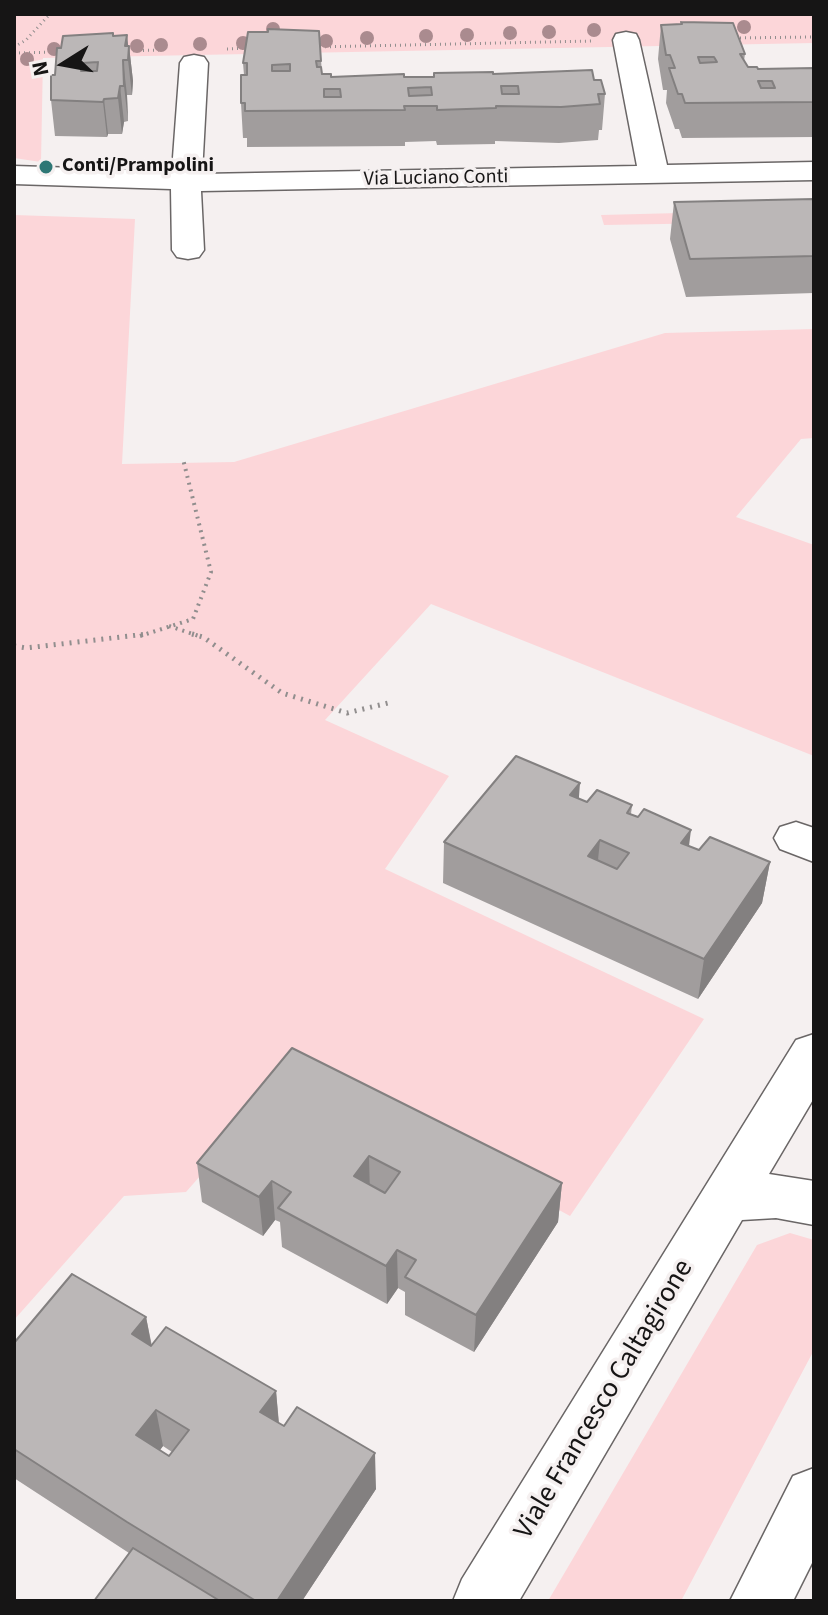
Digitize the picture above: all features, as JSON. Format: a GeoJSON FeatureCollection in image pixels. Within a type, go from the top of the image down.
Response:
{"type":"FeatureCollection","features":[{"type":"Feature","properties":{"kind":"street"},"geometry":{"type":"LineString","coordinates":[[626,40],[654,174]]}},
{"type":"Feature","properties":{"kind":"street"},"geometry":{"type":"LineString","coordinates":[[188,250],[187,186],[194,54]]}},
{"type":"Feature","properties":{"kind":"street","name":"Via Luciano Conti"},"geometry":{"type":"LineString","coordinates":[[14,195],[218,184],[422,188],[654,174],[814,171]]}},
{"type":"Feature","properties":{"kind":"street","name":"Via Luciano Conti"},"geometry":{"type":"LineString","coordinates":[[14,175],[187,186]]}},
{"type":"Feature","properties":{"kind":"street","name":"Viale Francesco Caltagirone"},"geometry":{"type":"LineString","coordinates":[[484,1601],[814,1054]]}},
{"type":"Feature","properties":{"kind":"street"},"geometry":{"type":"LineString","coordinates":[[726,1198],[776,1196],[814,1203]]}},
{"type":"Feature","properties":{"kind":"street"},"geometry":{"type":"LineString","coordinates":[[761,1601],[814,1496]]}},
{"type":"Feature","properties":{"kind":"path"},"geometry":{"type":"LineString","coordinates":[[14,47],[26,40],[50,14]]}},
{"type":"Feature","properties":{"kind":"path"},"geometry":{"type":"LineString","coordinates":[[736,38],[814,37]]}},
{"type":"Feature","properties":{"kind":"path"},"geometry":{"type":"LineString","coordinates":[[312,47],[626,40]]}},
{"type":"Feature","properties":{"kind":"path"},"geometry":{"type":"LineString","coordinates":[[124,51],[194,54],[249,48]]}},
{"type":"Feature","properties":{"kind":"path"},"geometry":{"type":"LineString","coordinates":[[14,53],[61,52]]}},
{"type":"Feature","properties":{"kind":"path"},"geometry":{"type":"LineString","coordinates":[[14,648],[139,636],[193,619],[211,572],[183,459]]}},
{"type":"Feature","properties":{"kind":"path"},"geometry":{"type":"LineString","coordinates":[[169,626],[203,637],[282,693],[347,713],[392,702]]}},
{"type":"Feature","properties":{"kind":"shaded area"},"geometry":{"type":"Polygon","coordinates":[[[14,14],[814,14],[814,43],[43,58],[41,162],[14,158],[14,14]]]}},
{"type":"Feature","properties":{"kind":"shaded area"},"geometry":{"type":"Polygon","coordinates":[[[719,212],[722,223],[604,225],[601,215],[719,212]]]}},
{"type":"Feature","properties":{"kind":"shaded area"},"geometry":{"type":"Polygon","coordinates":[[[14,215],[135,219],[122,464],[234,462],[665,333],[814,329],[814,438],[801,439],[736,517],[814,545],[814,756],[431,604],[325,720],[449,776],[385,869],[704,1019],[570,1216],[296,1067],[186,1192],[124,1196],[14,1320],[14,215]]]}},
{"type":"Feature","properties":{"kind":"shaded area"},"geometry":{"type":"Polygon","coordinates":[[[790,1233],[814,1240],[814,1350],[681,1601],[548,1601],[757,1245],[790,1233]]]}},
{"type":"Feature","properties":{"kind":"building"},"geometry":{"type":"Polygon","coordinates":[[[733,23],[745,54],[740,54],[748,67],[814,68],[814,102],[685,103],[682,94],[678,94],[669,68],[675,68],[670,55],[666,55],[661,25],[733,23]],[[698,57],[700,63],[717,62],[714,57],[698,57]],[[758,81],[761,88],[775,88],[772,81],[758,81]]]}},
{"type":"Feature","properties":{"kind":"building"},"geometry":{"type":"Polygon","coordinates":[[[268,29],[319,31],[321,61],[316,61],[317,67],[321,67],[322,74],[331,74],[331,77],[404,74],[404,77],[434,77],[434,73],[592,70],[594,80],[601,80],[605,94],[598,94],[600,104],[561,107],[496,106],[437,110],[437,106],[404,106],[405,110],[245,111],[245,103],[241,103],[241,75],[247,75],[247,63],[243,63],[248,32],[268,32],[268,29]],[[290,64],[272,65],[272,71],[290,71],[290,64]],[[501,86],[502,94],[519,94],[518,86],[501,86]],[[431,87],[408,88],[409,96],[432,95],[431,87]],[[324,89],[324,97],[341,97],[340,89],[324,89]]]}},
{"type":"Feature","properties":{"kind":"building"},"geometry":{"type":"Polygon","coordinates":[[[127,35],[125,46],[129,46],[128,60],[123,60],[124,86],[120,86],[118,98],[104,99],[103,102],[51,100],[51,75],[55,75],[57,48],[61,48],[63,36],[127,35]],[[98,62],[82,63],[81,71],[97,71],[98,62]]]}},
{"type":"Feature","properties":{"kind":"building"},"geometry":{"type":"Polygon","coordinates":[[[814,199],[814,256],[690,259],[674,202],[814,199]]]}},
{"type":"Feature","properties":{"kind":"building"},"geometry":{"type":"Polygon","coordinates":[[[516,756],[580,783],[570,795],[587,802],[597,790],[632,805],[627,813],[638,817],[644,809],[691,830],[681,843],[699,850],[710,837],[770,862],[704,959],[444,842],[516,756]],[[600,840],[588,856],[617,869],[629,853],[600,840]]]}},
{"type":"Feature","properties":{"kind":"building"},"geometry":{"type":"Polygon","coordinates":[[[292,1048],[562,1183],[476,1315],[405,1277],[416,1260],[397,1250],[386,1266],[278,1208],[291,1192],[272,1181],[259,1197],[197,1163],[292,1048]],[[369,1156],[354,1176],[385,1193],[400,1172],[369,1156]]]}},
{"type":"Feature","properties":{"kind":"building"},"geometry":{"type":"Polygon","coordinates":[[[72,1274],[146,1317],[132,1334],[151,1346],[166,1327],[276,1391],[260,1412],[284,1426],[297,1407],[375,1453],[277,1601],[256,1601],[14,1449],[14,1343],[72,1274]],[[156,1410],[136,1435],[169,1456],[189,1430],[156,1410]]]}},
{"type":"Feature","properties":{"kind":"building"},"geometry":{"type":"Polygon","coordinates":[[[133,1548],[220,1601],[94,1601],[133,1548]]]}},
{"type":"Feature","properties":{"kind":"place","name":"Conti/Prampolini"},"geometry":{"type":"Point","coordinates":[46,167]}}]}
